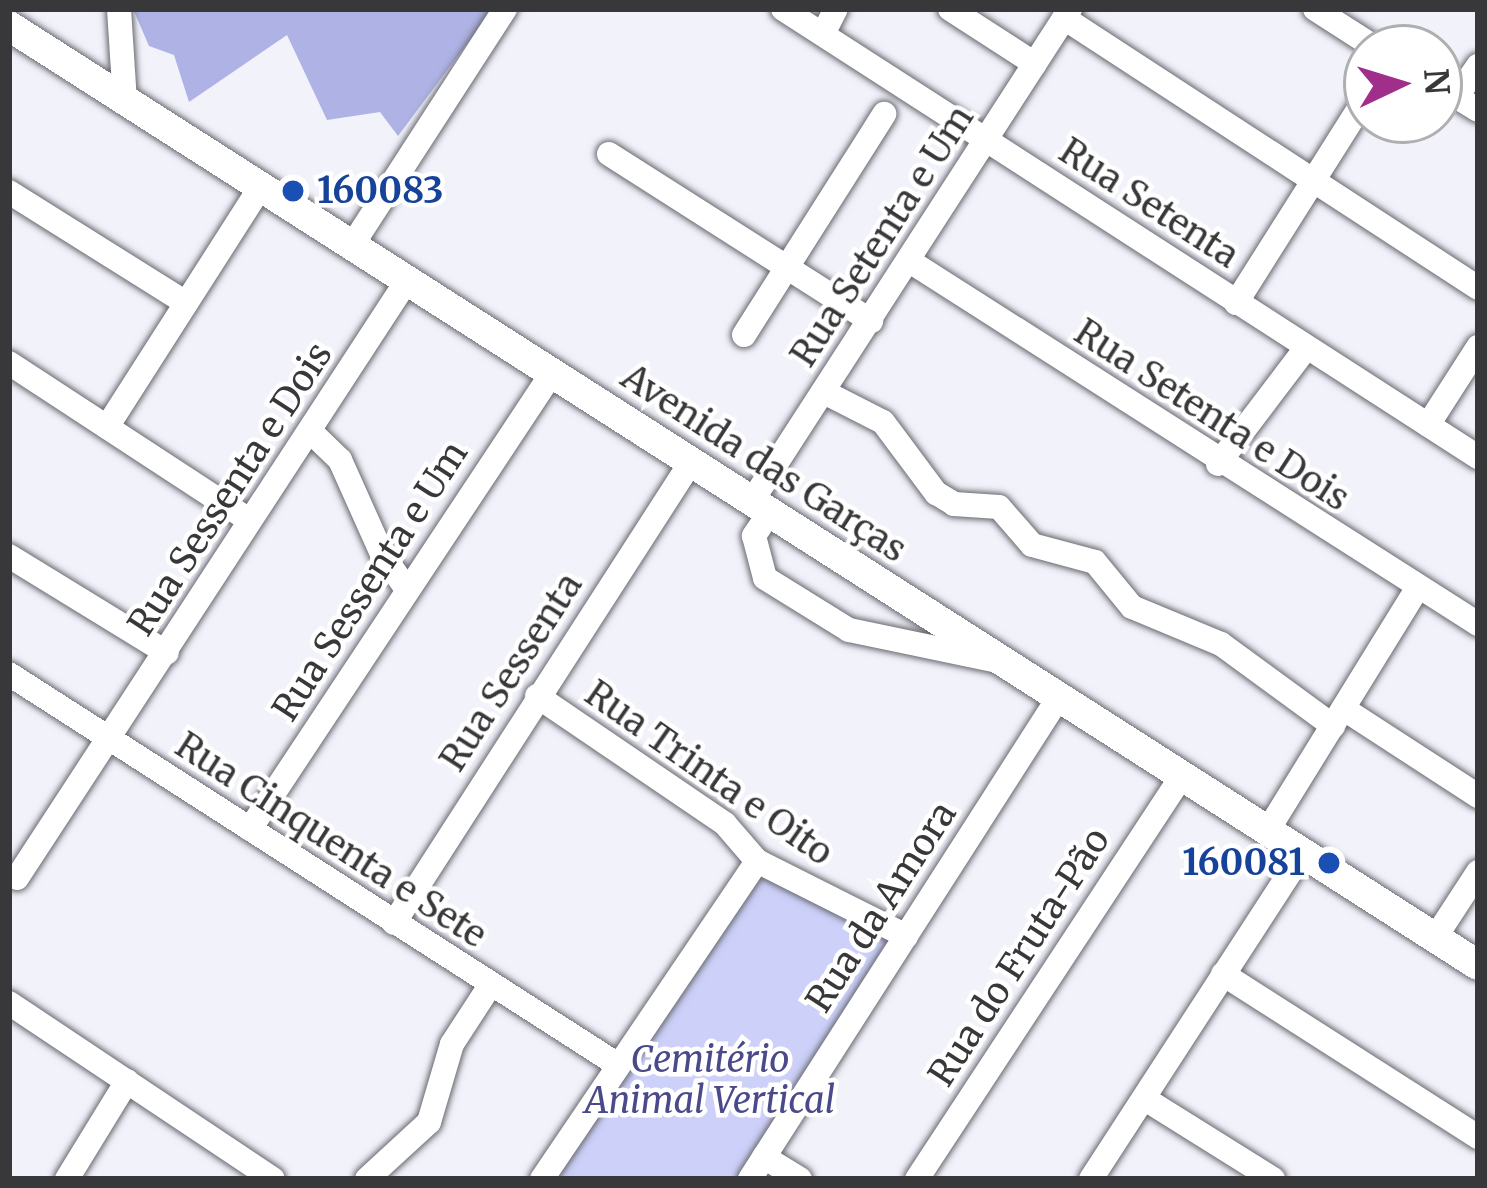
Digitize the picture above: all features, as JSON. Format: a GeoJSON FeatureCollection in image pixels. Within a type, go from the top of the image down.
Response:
{"type":"FeatureCollection","features":[{"type":"Feature","properties":{"kind":"main road","name":"Avenida das Garças"},"geometry":{"type":"LineString","coordinates":[[9,26],[1478,965]]}},
{"type":"Feature","properties":{"kind":"street"},"geometry":{"type":"LineString","coordinates":[[119,9],[125,103]]}},
{"type":"Feature","properties":{"kind":"street"},"geometry":{"type":"LineString","coordinates":[[353,244],[505,9]]}},
{"type":"Feature","properties":{"kind":"street","name":"Rua Setenta"},"geometry":{"type":"LineString","coordinates":[[783,9],[1478,457]]}},
{"type":"Feature","properties":{"kind":"street"},"geometry":{"type":"LineString","coordinates":[[824,34],[836,9]]}},
{"type":"Feature","properties":{"kind":"street"},"geometry":{"type":"LineString","coordinates":[[950,9],[1035,64]]}},
{"type":"Feature","properties":{"kind":"street"},"geometry":{"type":"LineString","coordinates":[[1315,9],[1343,27]]}},
{"type":"Feature","properties":{"kind":"street"},"geometry":{"type":"LineString","coordinates":[[1067,14],[1312,182],[1478,288]]}},
{"type":"Feature","properties":{"kind":"street","name":"Rua Setenta e Um"},"geometry":{"type":"LineString","coordinates":[[760,507],[824,392],[1067,14]]}},
{"type":"Feature","properties":{"kind":"street"},"geometry":{"type":"LineString","coordinates":[[743,335],[884,114]]}},
{"type":"Feature","properties":{"kind":"street"},"geometry":{"type":"LineString","coordinates":[[1236,303],[1343,134]]}},
{"type":"Feature","properties":{"kind":"street"},"geometry":{"type":"LineString","coordinates":[[609,154],[871,321]]}},
{"type":"Feature","properties":{"kind":"street"},"geometry":{"type":"LineString","coordinates":[[106,427],[262,186]]}},
{"type":"Feature","properties":{"kind":"street"},"geometry":{"type":"LineString","coordinates":[[9,192],[186,303]]}},
{"type":"Feature","properties":{"kind":"street","name":"Rua Setenta e Dois"},"geometry":{"type":"LineString","coordinates":[[911,262],[1218,464],[1478,624]]}},
{"type":"Feature","properties":{"kind":"street","name":"Rua Sessenta e Dois"},"geometry":{"type":"LineString","coordinates":[[17,878],[409,279]]}},
{"type":"Feature","properties":{"kind":"street"},"geometry":{"type":"LineString","coordinates":[[1428,425],[1478,347]]}},
{"type":"Feature","properties":{"kind":"street"},"geometry":{"type":"LineString","coordinates":[[1218,464],[1306,348]]}},
{"type":"Feature","properties":{"kind":"street"},"geometry":{"type":"LineString","coordinates":[[9,363],[249,520]]}},
{"type":"Feature","properties":{"kind":"street","name":"Rua Sessenta e Um"},"geometry":{"type":"LineString","coordinates":[[250,829],[552,373]]}},
{"type":"Feature","properties":{"kind":"street"},"geometry":{"type":"LineString","coordinates":[[824,392],[884,422],[936,493],[954,504],[999,508],[1032,545],[1095,562],[1132,607],[1221,644],[1478,796]]}},
{"type":"Feature","properties":{"kind":"street"},"geometry":{"type":"LineString","coordinates":[[310,431],[340,460],[382,554],[406,588]]}},
{"type":"Feature","properties":{"kind":"street","name":"Rua Sessenta"},"geometry":{"type":"LineString","coordinates":[[394,923],[691,462]]}},
{"type":"Feature","properties":{"kind":"street"},"geometry":{"type":"LineString","coordinates":[[760,507],[754,536],[765,578],[849,630],[1004,662]]}},
{"type":"Feature","properties":{"kind":"street"},"geometry":{"type":"LineString","coordinates":[[9,556],[167,652]]}},
{"type":"Feature","properties":{"kind":"street"},"geometry":{"type":"LineString","coordinates":[[1268,830],[1418,587]]}},
{"type":"Feature","properties":{"kind":"street","name":"Rua Cinquenta e Sete"},"geometry":{"type":"LineString","coordinates":[[9,674],[489,987],[615,1063]]}},
{"type":"Feature","properties":{"kind":"street","name":"Rua Trinta e Oito"},"geometry":{"type":"LineString","coordinates":[[537,696],[725,824],[757,861],[906,936]]}},
{"type":"Feature","properties":{"kind":"street","name":"Rua da Amora"},"geometry":{"type":"LineString","coordinates":[[750,1179],[1059,697]]}},
{"type":"Feature","properties":{"kind":"street","name":"Rua do Fruta-Pão"},"geometry":{"type":"LineString","coordinates":[[916,1179],[1182,775]]}},
{"type":"Feature","properties":{"kind":"street"},"geometry":{"type":"LineString","coordinates":[[1091,1179],[1303,854]]}},
{"type":"Feature","properties":{"kind":"street"},"geometry":{"type":"LineString","coordinates":[[542,1179],[615,1063],[757,861]]}},
{"type":"Feature","properties":{"kind":"street"},"geometry":{"type":"LineString","coordinates":[[1436,938],[1478,872]]}},
{"type":"Feature","properties":{"kind":"street"},"geometry":{"type":"LineString","coordinates":[[1223,974],[1478,1137]]}},
{"type":"Feature","properties":{"kind":"street"},"geometry":{"type":"LineString","coordinates":[[368,1179],[429,1122],[452,1044],[489,987]]}},
{"type":"Feature","properties":{"kind":"street"},"geometry":{"type":"LineString","coordinates":[[10,1005],[273,1179]]}},
{"type":"Feature","properties":{"kind":"street"},"geometry":{"type":"LineString","coordinates":[[67,1179],[127,1082]]}},
{"type":"Feature","properties":{"kind":"street"},"geometry":{"type":"LineString","coordinates":[[1145,1099],[1273,1179]]}},
{"type":"Feature","properties":{"kind":"street"},"geometry":{"type":"LineString","coordinates":[[764,1156],[800,1179]]}},
{"type":"Feature","properties":{"kind":"green space","name":"Cemitério Animal Vertical"},"geometry":{"type":"Polygon","coordinates":[[[757,861],[906,936],[750,1179],[542,1179],[757,861]]]}},
{"type":"Feature","properties":{"kind":"shaded area"},"geometry":{"type":"Polygon","coordinates":[[[133,9],[493,9],[398,136],[380,112],[327,120],[287,35],[189,102],[174,55],[149,46],[133,9]]]}},
{"type":"Feature","properties":{"kind":"place","name":"160083"},"geometry":{"type":"Point","coordinates":[293,191]}},
{"type":"Feature","properties":{"kind":"place","name":"160081"},"geometry":{"type":"Point","coordinates":[1329,863]}}]}
